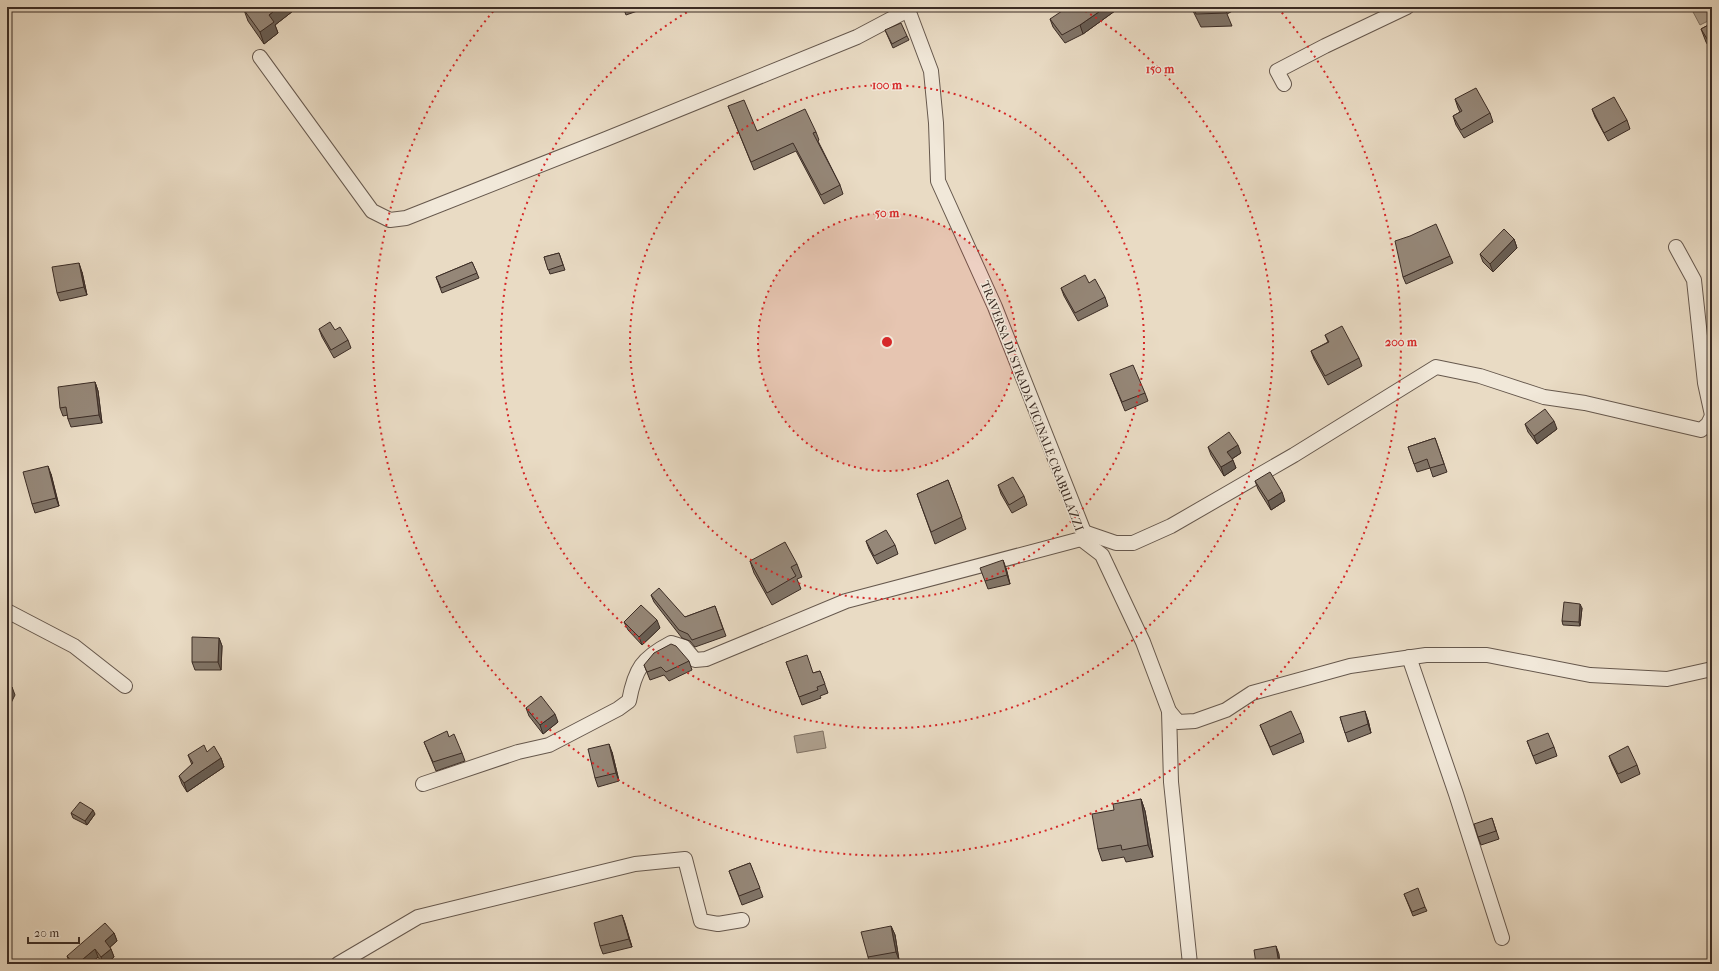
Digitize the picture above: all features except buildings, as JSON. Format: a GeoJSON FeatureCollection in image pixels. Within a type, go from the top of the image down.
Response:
{"type":"FeatureCollection","features":[{"type":"Feature","properties":{"kind":"street"},"geometry":{"type":"LineString","coordinates":[[1284,84],[1277,71],[1325,46],[1407,7]]}},
{"type":"Feature","properties":{"kind":"street"},"geometry":{"type":"LineString","coordinates":[[260,57],[372,211],[390,220],[406,218],[857,37],[908,9]]}},
{"type":"Feature","properties":{"kind":"street","name":"TRAVERSA DI STRADA VICINALE CRABULAZZI"},"geometry":{"type":"LineString","coordinates":[[423,784],[518,752],[548,745],[618,709],[629,701],[632,680],[646,659],[671,643],[684,647],[695,660],[706,659],[846,601],[1083,536],[995,307],[938,181],[936,123],[930,72],[908,9]]}},
{"type":"Feature","properties":{"kind":"street"},"geometry":{"type":"LineString","coordinates":[[1083,536],[1116,543],[1133,543],[1171,526],[1294,455],[1436,367],[1480,376],[1544,397],[1585,403],[1701,430],[1708,424],[1712,416],[1705,383],[1694,280],[1676,247]]}},
{"type":"Feature","properties":{"kind":"street"},"geometry":{"type":"LineString","coordinates":[[1083,536],[1102,555],[1144,642],[1169,711],[1171,782],[1190,964]]}},
{"type":"Feature","properties":{"kind":"street"},"geometry":{"type":"LineString","coordinates":[[7,611],[74,646],[125,686]]}},
{"type":"Feature","properties":{"kind":"street"},"geometry":{"type":"LineString","coordinates":[[1169,711],[1178,722],[1195,722],[1226,710],[1252,693],[1350,666],[1426,655],[1487,655],[1590,675],[1668,679],[1712,669]]}},
{"type":"Feature","properties":{"kind":"street"},"geometry":{"type":"LineString","coordinates":[[1409,657],[1456,794],[1502,938]]}},
{"type":"Feature","properties":{"kind":"street"},"geometry":{"type":"LineString","coordinates":[[338,964],[418,917],[635,864],[685,859],[701,921],[718,924],[742,920]]}},
{"type":"Feature","properties":{"kind":"shaded area"},"geometry":{"type":"Polygon","coordinates":[[[1698,7],[1712,7],[1712,19],[1700,25],[1692,10],[1698,7]]]}},
{"type":"Feature","properties":{"kind":"shaded area"},"geometry":{"type":"Polygon","coordinates":[[[823,731],[826,748],[797,753],[794,736],[823,731]]]}}]}
